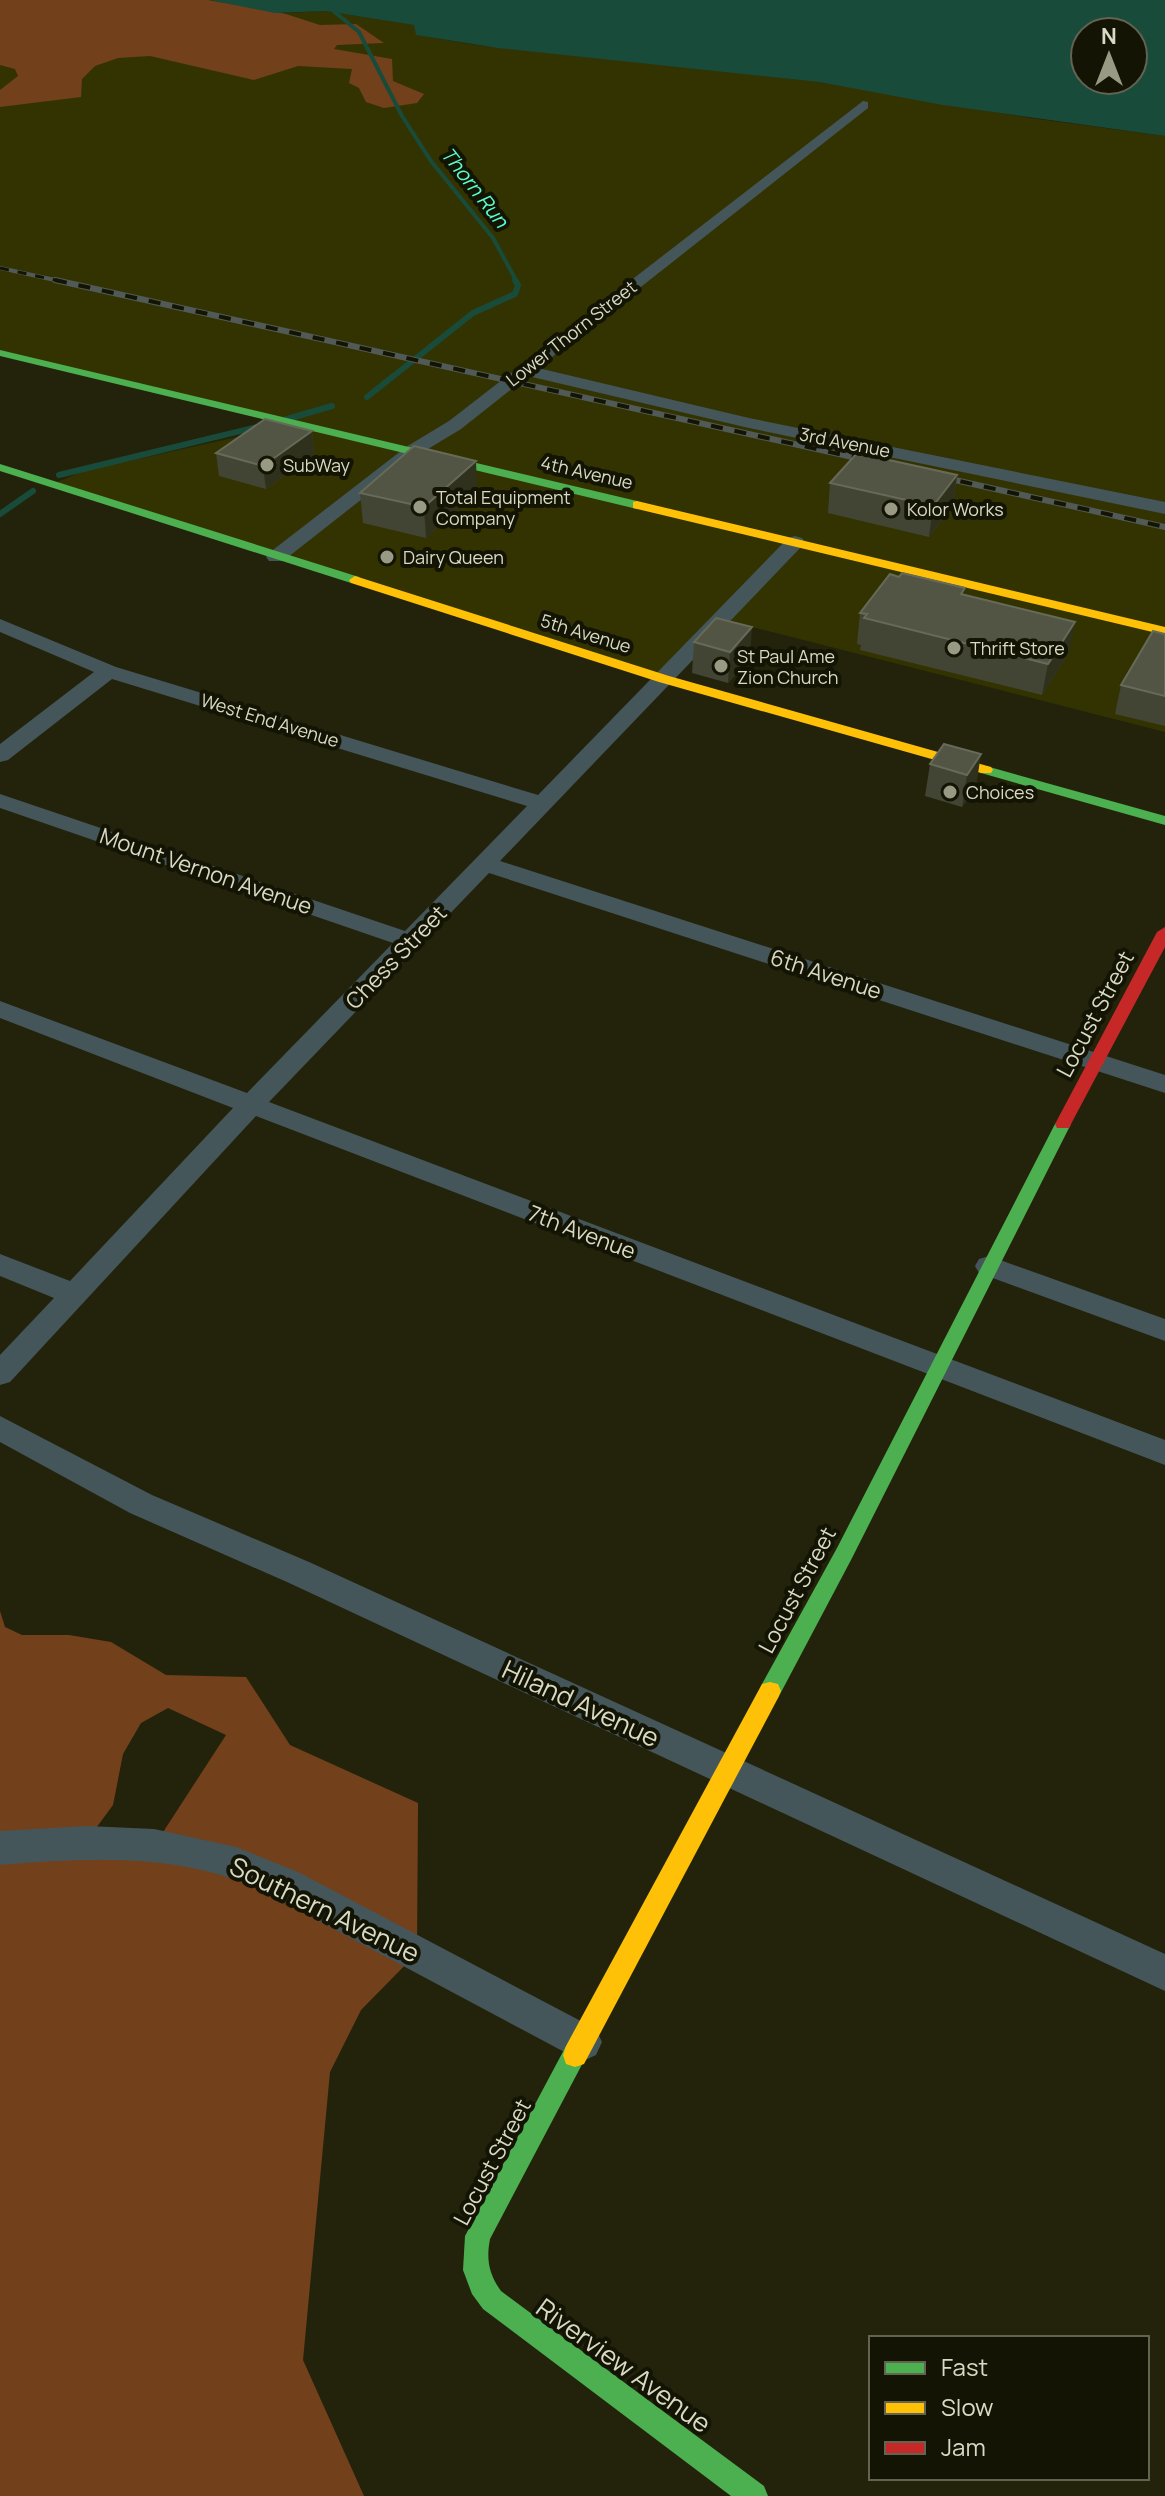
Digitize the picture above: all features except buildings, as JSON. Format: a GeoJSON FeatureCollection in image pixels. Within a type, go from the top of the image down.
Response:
{"type":"FeatureCollection","features":[{"type":"Feature","properties":{"kind":"main road","name":"4th Avenue"},"geometry":{"type":"LineString","coordinates":[[0,353],[1165,631]]}},
{"type":"Feature","properties":{"kind":"main road","name":"5th Avenue"},"geometry":{"type":"LineString","coordinates":[[0,467],[664,679],[1165,821]]}},
{"type":"Feature","properties":{"kind":"main road","name":"Locust Street"},"geometry":{"type":"LineString","coordinates":[[473,2268],[478,2236],[844,1554],[989,1266],[1165,932]]}},
{"type":"Feature","properties":{"kind":"main road","name":"Riverview Avenue"},"geometry":{"type":"LineString","coordinates":[[473,2268],[479,2286],[492,2300],[754,2496]]}},
{"type":"Feature","properties":{"kind":"street","name":"Lower Thorn Street"},"geometry":{"type":"LineString","coordinates":[[276,557],[412,451],[455,425],[863,105]]}},
{"type":"Feature","properties":{"kind":"street","name":"3rd Avenue"},"geometry":{"type":"LineString","coordinates":[[526,370],[749,423],[1165,508]]}},
{"type":"Feature","properties":{"kind":"street","name":"Chess Street"},"geometry":{"type":"LineString","coordinates":[[0,1374],[251,1105],[795,542]]}},
{"type":"Feature","properties":{"kind":"street","name":"West End Avenue"},"geometry":{"type":"LineString","coordinates":[[0,625],[109,671],[544,804]]}},
{"type":"Feature","properties":{"kind":"street"},"geometry":{"type":"LineString","coordinates":[[0,755],[109,671]]}},
{"type":"Feature","properties":{"kind":"street","name":"Mount Vernon Avenue"},"geometry":{"type":"LineString","coordinates":[[0,801],[411,941]]}},
{"type":"Feature","properties":{"kind":"street","name":"6th Avenue"},"geometry":{"type":"LineString","coordinates":[[486,864],[1165,1084]]}},
{"type":"Feature","properties":{"kind":"street","name":"7th Avenue"},"geometry":{"type":"LineString","coordinates":[[0,1009],[1165,1453]]}},
{"type":"Feature","properties":{"kind":"street"},"geometry":{"type":"LineString","coordinates":[[0,1264],[75,1295]]}},
{"type":"Feature","properties":{"kind":"street"},"geometry":{"type":"LineString","coordinates":[[989,1266],[1165,1330]]}},
{"type":"Feature","properties":{"kind":"street","name":"Hiland Avenue"},"geometry":{"type":"LineString","coordinates":[[0,1428],[141,1504],[298,1572],[1165,1973]]}},
{"type":"Feature","properties":{"kind":"street","name":"Southern Avenue"},"geometry":{"type":"LineString","coordinates":[[0,1848],[87,1842],[154,1845],[223,1859],[297,1890],[583,2042]]}},
{"type":"Feature","properties":{"kind":"shaded area"},"geometry":{"type":"Polygon","coordinates":[[[0,0],[210,0],[285,13],[325,11],[415,25],[417,35],[476,45],[819,82],[1030,118],[1165,136],[1165,732],[721,619],[664,679],[50,485],[84,471],[255,433],[287,422],[0,353],[0,0]]]}},
{"type":"Feature","properties":{"kind":"shaded area"},"geometry":{"type":"Polygon","coordinates":[[[0,0],[208,0],[286,14],[320,25],[356,24],[384,43],[337,45],[334,49],[392,59],[393,81],[424,94],[417,103],[384,108],[366,102],[359,88],[349,83],[352,69],[298,66],[254,80],[150,56],[118,58],[95,66],[82,79],[81,97],[0,107],[0,90],[18,76],[15,69],[0,65],[0,0]]]}},
{"type":"Feature","properties":{"kind":"shaded area"},"geometry":{"type":"Polygon","coordinates":[[[210,0],[1165,0],[1165,136],[943,105],[819,82],[498,48],[416,35],[414,25],[325,11],[275,13],[210,0]]]}},
{"type":"Feature","properties":{"kind":"shaded area"},"geometry":{"type":"Polygon","coordinates":[[[0,1611],[5,1627],[22,1635],[69,1635],[111,1642],[166,1675],[246,1677],[290,1745],[418,1803],[417,1949],[156,1843],[226,1735],[168,1708],[141,1723],[123,1754],[113,1805],[88,1839],[0,1846],[0,1611]]]}},
{"type":"Feature","properties":{"kind":"shaded area"},"geometry":{"type":"Polygon","coordinates":[[[154,1845],[417,1953],[361,2010],[330,2072],[303,2360],[364,2496],[0,2496],[0,1848],[154,1845]]]}},
{"type":"Feature","properties":{"kind":"waterway","name":"Thorn Run"},"geometry":{"type":"LineString","coordinates":[[320,0],[359,32],[402,116],[431,161],[493,238],[517,282]]}},
{"type":"Feature","properties":{"kind":"waterway","name":"Thorn Run"},"geometry":{"type":"LineString","coordinates":[[367,397],[473,313],[515,294],[518,285],[515,280]]}},
{"type":"Feature","properties":{"kind":"waterway","name":"Thorn Run"},"geometry":{"type":"LineString","coordinates":[[287,419],[332,406]]}},
{"type":"Feature","properties":{"kind":"waterway","name":"Thorn Run"},"geometry":{"type":"LineString","coordinates":[[59,475],[261,426]]}},
{"type":"Feature","properties":{"kind":"waterway","name":"Thorn Run"},"geometry":{"type":"LineString","coordinates":[[0,514],[33,491]]}},
{"type":"Feature","properties":{"kind":"railway"},"geometry":{"type":"LineString","coordinates":[[0,268],[64,282]]}},
{"type":"Feature","properties":{"kind":"railway"},"geometry":{"type":"LineString","coordinates":[[55,280],[875,462]]}},
{"type":"Feature","properties":{"kind":"railway"},"geometry":{"type":"LineString","coordinates":[[937,476],[1165,527]]}},
{"type":"Feature","properties":{"kind":"traffic: fast"},"geometry":{"type":"LineString","coordinates":[[0,353],[637,505]]}},
{"type":"Feature","properties":{"kind":"traffic: fast"},"geometry":{"type":"LineString","coordinates":[[0,467],[355,580]]}},
{"type":"Feature","properties":{"kind":"traffic: fast"},"geometry":{"type":"LineString","coordinates":[[986,770],[1165,821]]}},
{"type":"Feature","properties":{"kind":"traffic: fast"},"geometry":{"type":"LineString","coordinates":[[770,1691],[844,1554],[1063,1124]]}},
{"type":"Feature","properties":{"kind":"traffic: fast"},"geometry":{"type":"LineString","coordinates":[[575,2055],[478,2236],[475,2254],[478,2277],[492,2300],[754,2496]]}},
{"type":"Feature","properties":{"kind":"traffic: slow"},"geometry":{"type":"LineString","coordinates":[[637,505],[1165,631]]}},
{"type":"Feature","properties":{"kind":"traffic: slow"},"geometry":{"type":"LineString","coordinates":[[355,580],[664,679],[986,770]]}},
{"type":"Feature","properties":{"kind":"traffic: slow"},"geometry":{"type":"LineString","coordinates":[[575,2055],[770,1691]]}},
{"type":"Feature","properties":{"kind":"traffic: jam"},"geometry":{"type":"LineString","coordinates":[[1063,1124],[1165,932]]}},
{"type":"Feature","properties":{"kind":"place","name":"SubWay"},"geometry":{"type":"Point","coordinates":[267,465]}},
{"type":"Feature","properties":{"kind":"place","name":"Total Equipment Company"},"geometry":{"type":"Point","coordinates":[420,507]}},
{"type":"Feature","properties":{"kind":"place","name":"Kolor Works"},"geometry":{"type":"Point","coordinates":[891,509]}},
{"type":"Feature","properties":{"kind":"place","name":"Dairy Queen"},"geometry":{"type":"Point","coordinates":[387,557]}},
{"type":"Feature","properties":{"kind":"place","name":"Thrift Store"},"geometry":{"type":"Point","coordinates":[954,648]}},
{"type":"Feature","properties":{"kind":"place","name":"St Paul Ame Zion Church"},"geometry":{"type":"Point","coordinates":[721,666]}},
{"type":"Feature","properties":{"kind":"place","name":"Choices"},"geometry":{"type":"Point","coordinates":[950,792]}}]}
